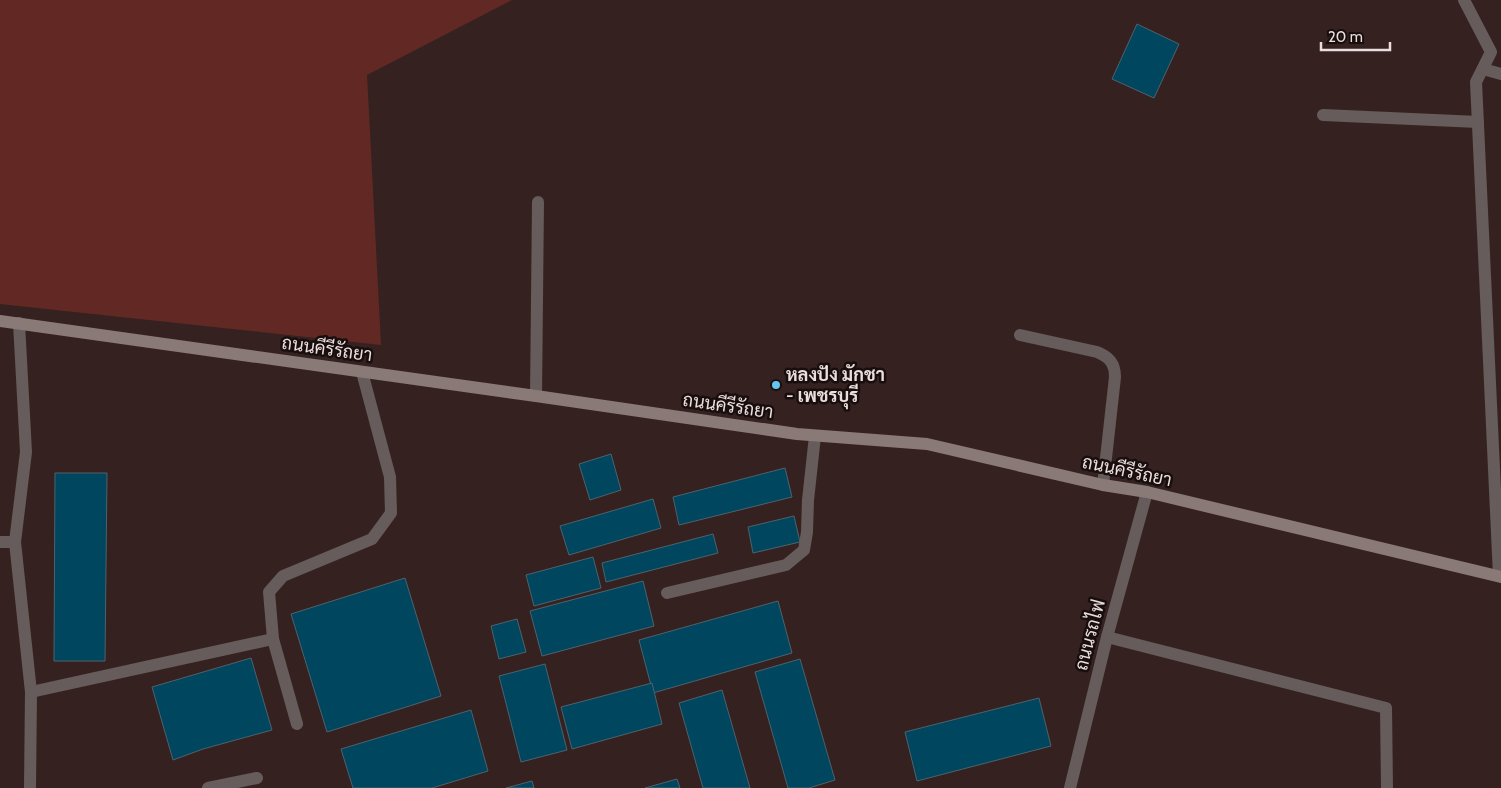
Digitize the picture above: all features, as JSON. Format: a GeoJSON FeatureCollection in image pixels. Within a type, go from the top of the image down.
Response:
{"type":"FeatureCollection","features":[{"type":"Feature","properties":{"kind":"street"},"geometry":{"type":"LineString","coordinates":[[1464,0],[1491,52],[1476,82],[1500,576]]}},
{"type":"Feature","properties":{"kind":"street"},"geometry":{"type":"LineString","coordinates":[[1483,69],[1501,74]]}},
{"type":"Feature","properties":{"kind":"street"},"geometry":{"type":"LineString","coordinates":[[1323,114],[1478,122]]}},
{"type":"Feature","properties":{"kind":"street"},"geometry":{"type":"LineString","coordinates":[[536,396],[538,202]]}},
{"type":"Feature","properties":{"kind":"street","name":"ถนนคีรีรัถยา"},"geometry":{"type":"LineString","coordinates":[[0,321],[815,436],[927,444],[1104,485],[1147,492],[1500,576]]}},
{"type":"Feature","properties":{"kind":"street"},"geometry":{"type":"LineString","coordinates":[[20,323],[26,452],[15,542],[31,692],[30,788]]}},
{"type":"Feature","properties":{"kind":"street"},"geometry":{"type":"LineString","coordinates":[[1020,335],[1097,352],[1111,360],[1115,368],[1115,377],[1104,485]]}},
{"type":"Feature","properties":{"kind":"street"},"geometry":{"type":"LineString","coordinates":[[296,724],[273,639],[269,592],[283,576],[372,539],[390,513],[390,477],[362,372]]}},
{"type":"Feature","properties":{"kind":"street"},"geometry":{"type":"LineString","coordinates":[[667,593],[786,565],[804,550],[815,436]]}},
{"type":"Feature","properties":{"kind":"street","name":"ถนนรถไฟ"},"geometry":{"type":"LineString","coordinates":[[1070,788],[1107,637],[1147,492]]}},
{"type":"Feature","properties":{"kind":"street"},"geometry":{"type":"LineString","coordinates":[[0,542],[15,542]]}},
{"type":"Feature","properties":{"kind":"street"},"geometry":{"type":"LineString","coordinates":[[1107,637],[1386,708],[1387,788]]}},
{"type":"Feature","properties":{"kind":"street"},"geometry":{"type":"LineString","coordinates":[[31,692],[273,639]]}},
{"type":"Feature","properties":{"kind":"street"},"geometry":{"type":"LineString","coordinates":[[208,788],[258,778]]}},
{"type":"Feature","properties":{"kind":"shaded area"},"geometry":{"type":"Polygon","coordinates":[[[0,0],[512,0],[367,75],[381,345],[0,304],[0,0]]]}},
{"type":"Feature","properties":{"kind":"building"},"geometry":{"type":"Polygon","coordinates":[[[1137,24],[1179,44],[1154,98],[1112,79],[1137,24]]]}},
{"type":"Feature","properties":{"kind":"building"},"geometry":{"type":"Polygon","coordinates":[[[611,454],[621,490],[590,500],[579,464],[611,454]]]}},
{"type":"Feature","properties":{"kind":"building"},"geometry":{"type":"Polygon","coordinates":[[[785,468],[792,497],[679,525],[673,497],[785,468]]]}},
{"type":"Feature","properties":{"kind":"building"},"geometry":{"type":"Polygon","coordinates":[[[55,473],[107,473],[105,661],[54,661],[55,473]]]}},
{"type":"Feature","properties":{"kind":"building"},"geometry":{"type":"Polygon","coordinates":[[[653,499],[661,528],[569,555],[560,526],[653,499]]]}},
{"type":"Feature","properties":{"kind":"building"},"geometry":{"type":"Polygon","coordinates":[[[794,516],[800,542],[753,553],[748,527],[794,516]]]}},
{"type":"Feature","properties":{"kind":"building"},"geometry":{"type":"Polygon","coordinates":[[[713,534],[718,553],[606,582],[602,563],[713,534]]]}},
{"type":"Feature","properties":{"kind":"building"},"geometry":{"type":"Polygon","coordinates":[[[593,557],[601,588],[534,606],[526,575],[593,557]]]}},
{"type":"Feature","properties":{"kind":"building"},"geometry":{"type":"Polygon","coordinates":[[[405,578],[441,696],[327,732],[291,614],[405,578]]]}},
{"type":"Feature","properties":{"kind":"building"},"geometry":{"type":"Polygon","coordinates":[[[643,581],[654,626],[542,656],[530,611],[643,581]]]}},
{"type":"Feature","properties":{"kind":"building"},"geometry":{"type":"Polygon","coordinates":[[[778,601],[792,653],[653,693],[639,640],[778,601]]]}},
{"type":"Feature","properties":{"kind":"building"},"geometry":{"type":"Polygon","coordinates":[[[517,619],[526,652],[499,659],[491,626],[517,619]]]}},
{"type":"Feature","properties":{"kind":"building"},"geometry":{"type":"Polygon","coordinates":[[[251,658],[272,730],[203,749],[173,760],[152,687],[251,658]]]}},
{"type":"Feature","properties":{"kind":"building"},"geometry":{"type":"Polygon","coordinates":[[[800,659],[835,780],[809,788],[788,788],[755,672],[800,659]]]}},
{"type":"Feature","properties":{"kind":"building"},"geometry":{"type":"Polygon","coordinates":[[[545,664],[567,750],[521,762],[499,676],[545,664]]]}},
{"type":"Feature","properties":{"kind":"building"},"geometry":{"type":"Polygon","coordinates":[[[652,683],[662,724],[572,749],[561,707],[652,683]]]}},
{"type":"Feature","properties":{"kind":"building"},"geometry":{"type":"Polygon","coordinates":[[[722,690],[750,788],[703,788],[679,703],[722,690]]]}},
{"type":"Feature","properties":{"kind":"building"},"geometry":{"type":"Polygon","coordinates":[[[1039,698],[1051,746],[917,781],[905,732],[1039,698]]]}},
{"type":"Feature","properties":{"kind":"building"},"geometry":{"type":"Polygon","coordinates":[[[471,710],[488,771],[432,788],[353,788],[341,749],[471,710]]]}},
{"type":"Feature","properties":{"kind":"building"},"geometry":{"type":"Polygon","coordinates":[[[677,779],[680,788],[645,788],[677,779]]]}},
{"type":"Feature","properties":{"kind":"building"},"geometry":{"type":"Polygon","coordinates":[[[532,781],[534,788],[506,788],[532,781]]]}},
{"type":"Feature","properties":{"kind":"place","name":"หลงปัง มักชา - เพชรบุรี"},"geometry":{"type":"Point","coordinates":[776,385]}}]}
